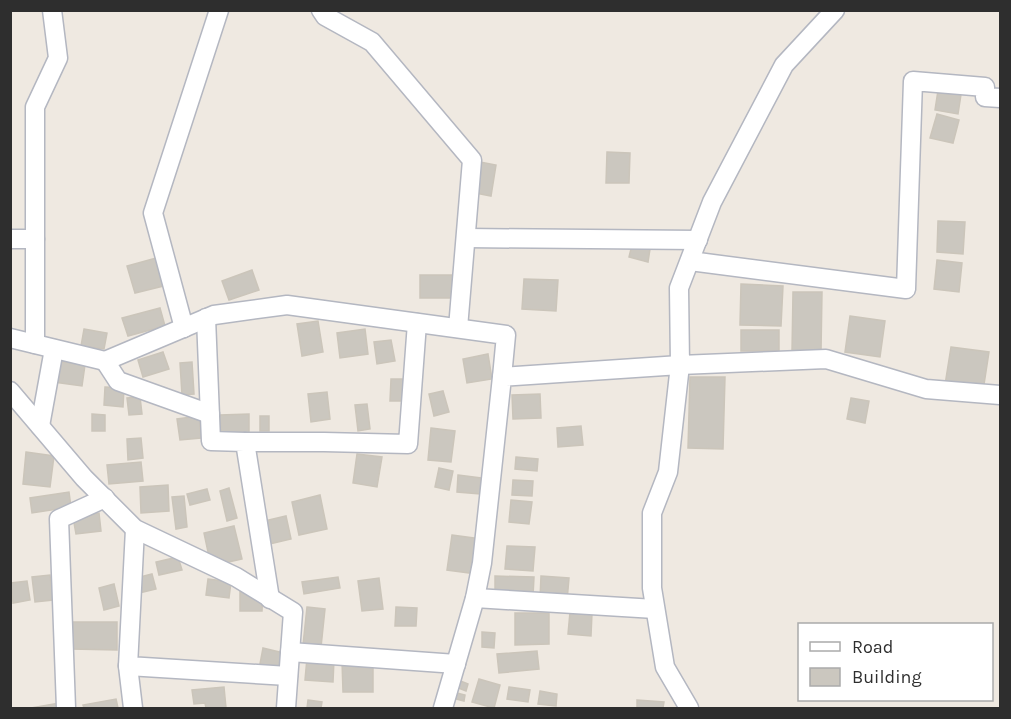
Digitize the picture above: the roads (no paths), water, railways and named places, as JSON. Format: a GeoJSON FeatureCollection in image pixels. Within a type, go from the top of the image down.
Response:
{"type":"FeatureCollection","features":[{"type":"Feature","properties":{"kind":"street"},"geometry":{"type":"LineString","coordinates":[[35,344],[35,107],[58,58],[52,10]]}},
{"type":"Feature","properties":{"kind":"street"},"geometry":{"type":"LineString","coordinates":[[184,327],[153,213],[219,10]]}},
{"type":"Feature","properties":{"kind":"street"},"geometry":{"type":"LineString","coordinates":[[321,10],[326,16],[372,42],[472,160],[458,328]]}},
{"type":"Feature","properties":{"kind":"street"},"geometry":{"type":"LineString","coordinates":[[689,708],[665,667],[652,588],[652,513],[668,472],[680,364],[679,288],[712,202],[784,64],[835,10]]}},
{"type":"Feature","properties":{"kind":"street"},"geometry":{"type":"LineString","coordinates":[[690,261],[906,289],[913,81],[985,87],[985,97],[1000,99]]}},
{"type":"Feature","properties":{"kind":"street"},"geometry":{"type":"LineString","coordinates":[[10,238],[35,238]]}},
{"type":"Feature","properties":{"kind":"street"},"geometry":{"type":"LineString","coordinates":[[466,238],[698,240]]}},
{"type":"Feature","properties":{"kind":"street"},"geometry":{"type":"LineString","coordinates":[[10,338],[105,361],[214,315],[287,305],[506,335],[486,533],[475,598],[443,708]]}},
{"type":"Feature","properties":{"kind":"street"},"geometry":{"type":"LineString","coordinates":[[206,318],[211,441],[245,442],[408,444],[417,323]]}},
{"type":"Feature","properties":{"kind":"street"},"geometry":{"type":"LineString","coordinates":[[40,426],[54,349]]}},
{"type":"Feature","properties":{"kind":"street"},"geometry":{"type":"LineString","coordinates":[[502,377],[680,364],[826,359],[926,389],[1000,395]]}},
{"type":"Feature","properties":{"kind":"street"},"geometry":{"type":"LineString","coordinates":[[105,361],[118,381],[210,414]]}},
{"type":"Feature","properties":{"kind":"street"},"geometry":{"type":"LineString","coordinates":[[10,391],[84,478],[135,529],[236,578],[293,612],[286,708]]}},
{"type":"Feature","properties":{"kind":"street"},"geometry":{"type":"LineString","coordinates":[[245,442],[270,599]]}},
{"type":"Feature","properties":{"kind":"street"},"geometry":{"type":"LineString","coordinates":[[66,708],[59,519],[105,498]]}},
{"type":"Feature","properties":{"kind":"street"},"geometry":{"type":"LineString","coordinates":[[133,708],[128,666],[135,529]]}},
{"type":"Feature","properties":{"kind":"street"},"geometry":{"type":"LineString","coordinates":[[475,598],[655,609]]}},
{"type":"Feature","properties":{"kind":"street"},"geometry":{"type":"LineString","coordinates":[[290,652],[456,664]]}},
{"type":"Feature","properties":{"kind":"street"},"geometry":{"type":"LineString","coordinates":[[128,666],[288,676]]}}]}
